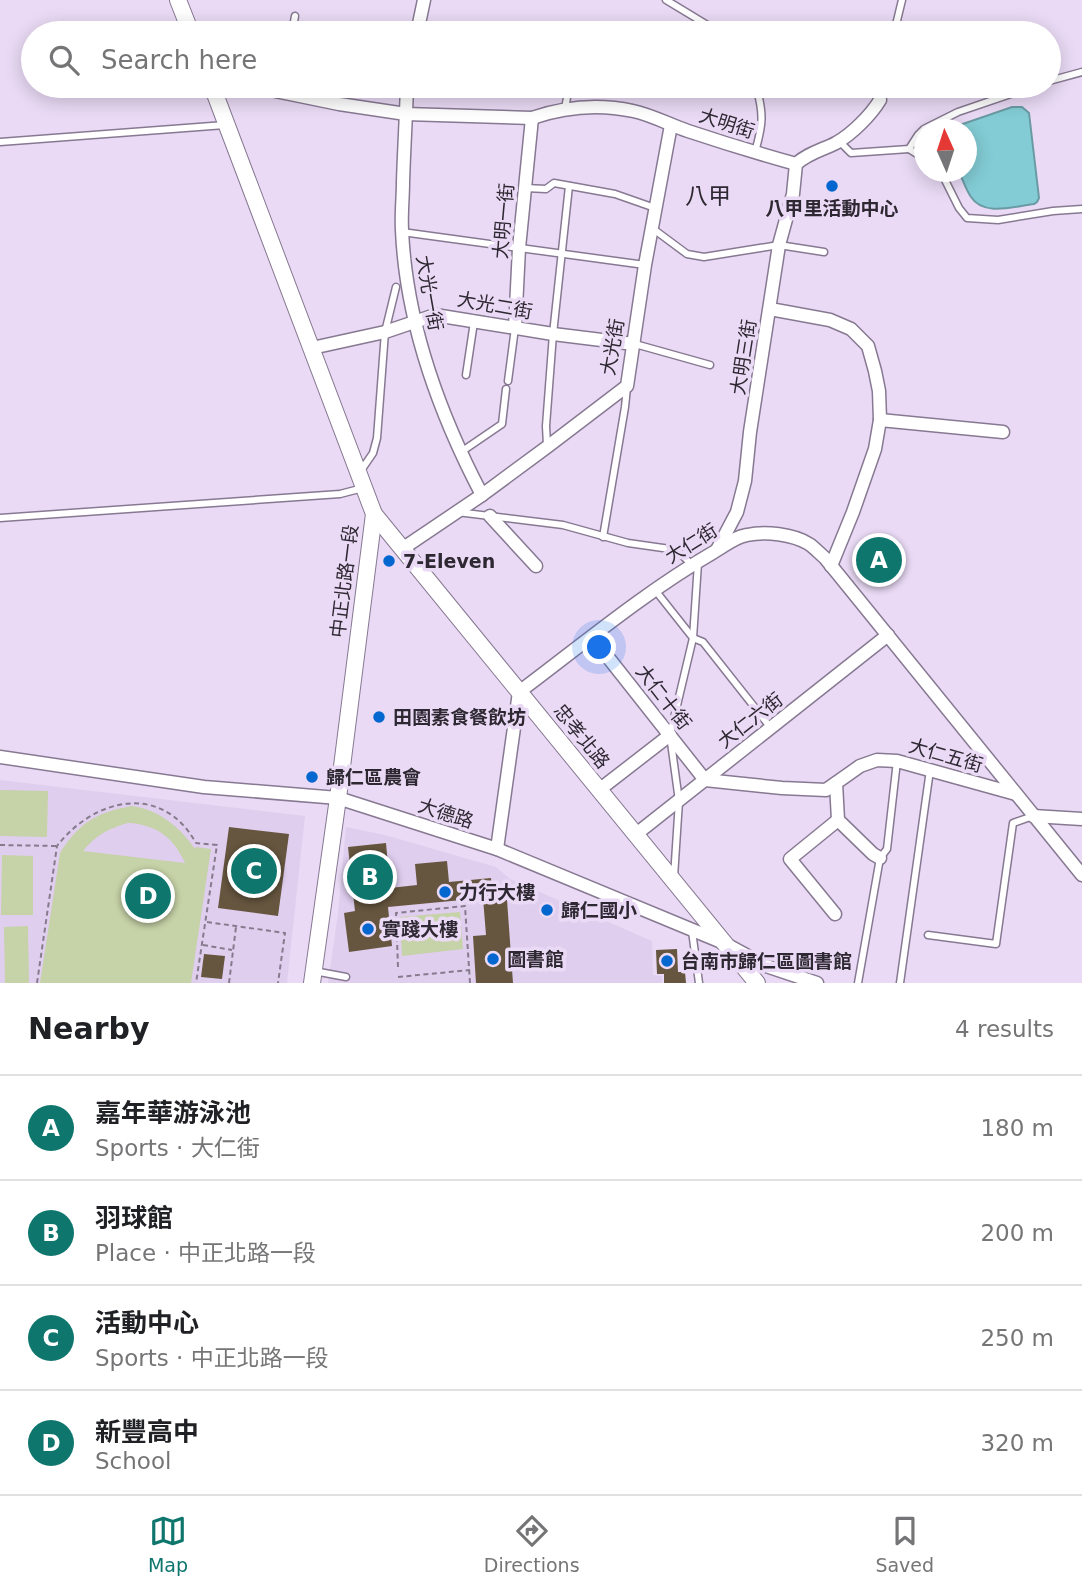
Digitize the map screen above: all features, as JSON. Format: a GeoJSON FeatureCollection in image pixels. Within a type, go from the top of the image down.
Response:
{"type":"FeatureCollection","features":[{"type":"Feature","properties":{"kind":"main road"},"geometry":{"type":"LineString","coordinates":[[178,0],[186,21]]}},
{"type":"Feature","properties":{"kind":"main road","name":"中正北路一段"},"geometry":{"type":"LineString","coordinates":[[217,98],[374,514],[313,977]]}},
{"type":"Feature","properties":{"kind":"main road","name":"忠孝北路"},"geometry":{"type":"LineString","coordinates":[[374,514],[757,983]]}},
{"type":"Feature","properties":{"kind":"street"},"geometry":{"type":"LineString","coordinates":[[420,21],[424,0]]}},
{"type":"Feature","properties":{"kind":"street","name":"大明街"},"geometry":{"type":"LineString","coordinates":[[317,98],[406,114],[532,118],[565,110],[607,107],[635,111],[796,164]]}},
{"type":"Feature","properties":{"kind":"street","name":"大光一街"},"geometry":{"type":"LineString","coordinates":[[407,98],[402,232],[405,273],[414,321],[424,357],[460,453],[482,495]]}},
{"type":"Feature","properties":{"kind":"street"},"geometry":{"type":"LineString","coordinates":[[796,164],[805,156],[839,141],[872,113],[880,100]]}},
{"type":"Feature","properties":{"kind":"street","name":"大明一街"},"geometry":{"type":"LineString","coordinates":[[515,328],[519,248],[532,118]]}},
{"type":"Feature","properties":{"kind":"street","name":"大光街"},"geometry":{"type":"LineString","coordinates":[[402,549],[482,495],[627,386],[645,265],[671,125]]}},
{"type":"Feature","properties":{"kind":"street","name":"大明三街"},"geometry":{"type":"LineString","coordinates":[[716,552],[737,512],[745,481],[779,245],[793,194],[796,164]]}},
{"type":"Feature","properties":{"kind":"street"},"geometry":{"type":"LineString","coordinates":[[770,309],[830,320],[851,330],[868,346],[880,391],[880,420],[875,449],[831,566]]}},
{"type":"Feature","properties":{"kind":"street","name":"大光二街"},"geometry":{"type":"LineString","coordinates":[[312,348],[385,332],[435,315],[634,344]]}},
{"type":"Feature","properties":{"kind":"street"},"geometry":{"type":"LineString","coordinates":[[880,420],[1003,432]]}},
{"type":"Feature","properties":{"kind":"street"},"geometry":{"type":"LineString","coordinates":[[490,516],[536,566]]}},
{"type":"Feature","properties":{"kind":"street","name":"大仁街"},"geometry":{"type":"LineString","coordinates":[[519,692],[655,590],[731,541],[745,535],[762,533],[796,538],[809,544],[825,558],[1082,875]]}},
{"type":"Feature","properties":{"kind":"street","name":"大仁六街"},"geometry":{"type":"LineString","coordinates":[[635,835],[888,635]]}},
{"type":"Feature","properties":{"kind":"street","name":"大仁十街"},"geometry":{"type":"LineString","coordinates":[[592,637],[705,780]]}},
{"type":"Feature","properties":{"kind":"street"},"geometry":{"type":"LineString","coordinates":[[497,849],[519,692]]}},
{"type":"Feature","properties":{"kind":"street"},"geometry":{"type":"LineString","coordinates":[[599,790],[670,735]]}},
{"type":"Feature","properties":{"kind":"street","name":"大德路"},"geometry":{"type":"LineString","coordinates":[[0,758],[204,786],[338,798],[497,849],[724,943],[766,966],[817,983]]}},
{"type":"Feature","properties":{"kind":"street","name":"大仁五街"},"geometry":{"type":"LineString","coordinates":[[705,780],[826,790],[860,766],[877,760],[897,761],[1016,794]]}},
{"type":"Feature","properties":{"kind":"street"},"geometry":{"type":"LineString","coordinates":[[835,783],[838,820],[880,858]]}},
{"type":"Feature","properties":{"kind":"street"},"geometry":{"type":"LineString","coordinates":[[1033,816],[1082,819]]}},
{"type":"Feature","properties":{"kind":"street"},"geometry":{"type":"LineString","coordinates":[[835,914],[790,859],[838,820]]}},
{"type":"Feature","properties":{"kind":"lane"},"geometry":{"type":"LineString","coordinates":[[666,0],[701,21]]}},
{"type":"Feature","properties":{"kind":"lane"},"geometry":{"type":"LineString","coordinates":[[676,0],[682,9]]}},
{"type":"Feature","properties":{"kind":"lane"},"geometry":{"type":"LineString","coordinates":[[897,21],[902,0]]}},
{"type":"Feature","properties":{"kind":"lane"},"geometry":{"type":"LineString","coordinates":[[294,21],[295,16]]}},
{"type":"Feature","properties":{"kind":"lane"},"geometry":{"type":"LineString","coordinates":[[1061,78],[1082,72]]}},
{"type":"Feature","properties":{"kind":"lane"},"geometry":{"type":"LineString","coordinates":[[565,110],[567,98]]}},
{"type":"Feature","properties":{"kind":"lane"},"geometry":{"type":"LineString","coordinates":[[754,152],[763,114],[759,98]]}},
{"type":"Feature","properties":{"kind":"lane"},"geometry":{"type":"LineString","coordinates":[[909,149],[925,129],[958,112],[999,98]]}},
{"type":"Feature","properties":{"kind":"lane"},"geometry":{"type":"LineString","coordinates":[[0,142],[227,125]]}},
{"type":"Feature","properties":{"kind":"lane"},"geometry":{"type":"LineString","coordinates":[[839,141],[851,153],[909,149],[914,152]]}},
{"type":"Feature","properties":{"kind":"lane"},"geometry":{"type":"LineString","coordinates":[[947,182],[967,218],[998,220],[1082,209]]}},
{"type":"Feature","properties":{"kind":"lane"},"geometry":{"type":"LineString","coordinates":[[525,188],[546,189],[554,183],[615,194],[655,208]]}},
{"type":"Feature","properties":{"kind":"lane"},"geometry":{"type":"LineString","coordinates":[[547,447],[546,426],[553,334],[569,186]]}},
{"type":"Feature","properties":{"kind":"lane"},"geometry":{"type":"LineString","coordinates":[[652,228],[687,254],[704,257],[779,245],[824,252]]}},
{"type":"Feature","properties":{"kind":"lane"},"geometry":{"type":"LineString","coordinates":[[402,232],[645,265]]}},
{"type":"Feature","properties":{"kind":"lane"},"geometry":{"type":"LineString","coordinates":[[0,518],[340,494],[362,480],[373,453],[377,438],[385,332],[396,287]]}},
{"type":"Feature","properties":{"kind":"lane"},"geometry":{"type":"LineString","coordinates":[[466,375],[474,321]]}},
{"type":"Feature","properties":{"kind":"lane"},"geometry":{"type":"LineString","coordinates":[[460,453],[502,424],[515,328]]}},
{"type":"Feature","properties":{"kind":"lane"},"geometry":{"type":"LineString","coordinates":[[634,344],[710,365]]}},
{"type":"Feature","properties":{"kind":"lane"},"geometry":{"type":"LineString","coordinates":[[603,537],[627,386]]}},
{"type":"Feature","properties":{"kind":"lane"},"geometry":{"type":"LineString","coordinates":[[455,512],[563,525],[628,543],[677,550],[695,563],[693,638],[670,735],[679,800],[674,881]]}},
{"type":"Feature","properties":{"kind":"lane"},"geometry":{"type":"LineString","coordinates":[[655,590],[693,638],[703,642],[771,728]]}},
{"type":"Feature","properties":{"kind":"lane"},"geometry":{"type":"LineString","coordinates":[[858,983],[880,858],[887,849],[897,761]]}},
{"type":"Feature","properties":{"kind":"lane"},"geometry":{"type":"LineString","coordinates":[[900,983],[930,770]]}},
{"type":"Feature","properties":{"kind":"lane"},"geometry":{"type":"LineString","coordinates":[[928,934],[996,944],[1013,823],[1033,816]]}},
{"type":"Feature","properties":{"kind":"lane"},"geometry":{"type":"LineString","coordinates":[[692,931],[699,983]]}},
{"type":"Feature","properties":{"kind":"lane"},"geometry":{"type":"LineString","coordinates":[[313,977],[346,977]]}},
{"type":"Feature","properties":{"kind":"path"},"geometry":{"type":"LineString","coordinates":[[37,983],[57,846],[82,821],[117,805],[132,803],[146,804],[177,818],[189,830],[196,843],[218,845],[196,983]]}},
{"type":"Feature","properties":{"kind":"path"},"geometry":{"type":"LineString","coordinates":[[0,845],[57,846]]}},
{"type":"Feature","properties":{"kind":"path"},"geometry":{"type":"LineString","coordinates":[[398,967],[396,913],[464,906],[470,983]]}},
{"type":"Feature","properties":{"kind":"path"},"geometry":{"type":"LineString","coordinates":[[206,922],[285,933],[278,983]]}},
{"type":"Feature","properties":{"kind":"path"},"geometry":{"type":"LineString","coordinates":[[229,983],[236,926]]}},
{"type":"Feature","properties":{"kind":"path"},"geometry":{"type":"LineString","coordinates":[[202,945],[233,950]]}},
{"type":"Feature","properties":{"kind":"path"},"geometry":{"type":"LineString","coordinates":[[398,977],[470,971]]}},
{"type":"Feature","properties":{"kind":"shaded area"},"geometry":{"type":"Polygon","coordinates":[[[1012,107],[1022,107],[1029,113],[1039,198],[1037,202],[992,209],[977,203],[971,197],[963,182],[977,182],[977,119],[1012,107]]]}},
{"type":"Feature","properties":{"kind":"shaded area"},"geometry":{"type":"Polygon","coordinates":[[[0,780],[305,816],[287,983],[0,983],[0,780]]]}},
{"type":"Feature","properties":{"kind":"shaded area"},"geometry":{"type":"Polygon","coordinates":[[[0,790],[48,791],[47,837],[0,836],[0,790]]]}},
{"type":"Feature","properties":{"kind":"shaded area"},"geometry":{"type":"Polygon","coordinates":[[[132,806],[160,816],[176,827],[195,849],[211,849],[191,983],[40,983],[60,853],[74,834],[90,820],[132,806]],[[128,823],[109,830],[92,841],[83,851],[185,863],[175,846],[163,834],[128,823]]]}},
{"type":"Feature","properties":{"kind":"shaded area"},"geometry":{"type":"Polygon","coordinates":[[[346,827],[385,835],[496,867],[510,879],[652,941],[653,975],[662,976],[662,983],[328,983],[346,827]]]}},
{"type":"Feature","properties":{"kind":"shaded area"},"geometry":{"type":"Polygon","coordinates":[[[2,855],[33,856],[33,915],[1,915],[2,855]]]}},
{"type":"Feature","properties":{"kind":"shaded area"},"geometry":{"type":"Polygon","coordinates":[[[460,912],[463,949],[402,956],[400,917],[460,912]]]}},
{"type":"Feature","properties":{"kind":"shaded area"},"geometry":{"type":"Polygon","coordinates":[[[28,926],[29,983],[5,983],[4,927],[28,926]]]}},
{"type":"Feature","properties":{"kind":"building"},"geometry":{"type":"Polygon","coordinates":[[[229,827],[289,834],[278,916],[218,908],[229,827]]]}},
{"type":"Feature","properties":{"kind":"building"},"geometry":{"type":"Polygon","coordinates":[[[386,843],[390,888],[417,885],[415,864],[447,861],[449,882],[491,878],[493,901],[507,900],[513,983],[476,983],[473,936],[486,935],[483,898],[388,907],[392,946],[349,952],[344,913],[355,911],[348,847],[386,843]]]}},
{"type":"Feature","properties":{"kind":"building","name":"台南市歸仁區圖書館"},"geometry":{"type":"Polygon","coordinates":[[[677,949],[678,972],[685,972],[686,983],[664,983],[664,974],[657,974],[656,950],[677,949]]]}},
{"type":"Feature","properties":{"kind":"building"},"geometry":{"type":"Polygon","coordinates":[[[204,954],[225,956],[222,979],[201,977],[204,954]]]}},
{"type":"Feature","properties":{"kind":"place","name":"八甲里活動中心"},"geometry":{"type":"Point","coordinates":[832,186]}},
{"type":"Feature","properties":{"kind":"place","name":"嘉年華游泳池"},"geometry":{"type":"Point","coordinates":[879,560]}},
{"type":"Feature","properties":{"kind":"place","name":"7-Eleven"},"geometry":{"type":"Point","coordinates":[389,561]}},
{"type":"Feature","properties":{"kind":"place","name":"田園素食餐飲坊"},"geometry":{"type":"Point","coordinates":[379,717]}},
{"type":"Feature","properties":{"kind":"place","name":"歸仁區農會"},"geometry":{"type":"Point","coordinates":[312,777]}},
{"type":"Feature","properties":{"kind":"place","name":"活動中心"},"geometry":{"type":"Point","coordinates":[254,871]}},
{"type":"Feature","properties":{"kind":"place","name":"羽球館"},"geometry":{"type":"Point","coordinates":[370,877]}},
{"type":"Feature","properties":{"kind":"place","name":"力行大樓"},"geometry":{"type":"Point","coordinates":[445,892]}},
{"type":"Feature","properties":{"kind":"place","name":"新豐高中"},"geometry":{"type":"Point","coordinates":[148,896]}},
{"type":"Feature","properties":{"kind":"place","name":"歸仁國小"},"geometry":{"type":"Point","coordinates":[547,910]}},
{"type":"Feature","properties":{"kind":"place","name":"實踐大樓"},"geometry":{"type":"Point","coordinates":[368,929]}},
{"type":"Feature","properties":{"kind":"place","name":"圖書館"},"geometry":{"type":"Point","coordinates":[493,959]}},
{"type":"Feature","properties":{"kind":"place","name":"台南市歸仁區圖書館"},"geometry":{"type":"Point","coordinates":[667,961]}},
{"type":"Feature","properties":{"kind":"district","name":"八甲"},"geometry":{"type":"Point","coordinates":[708,196]}}]}
